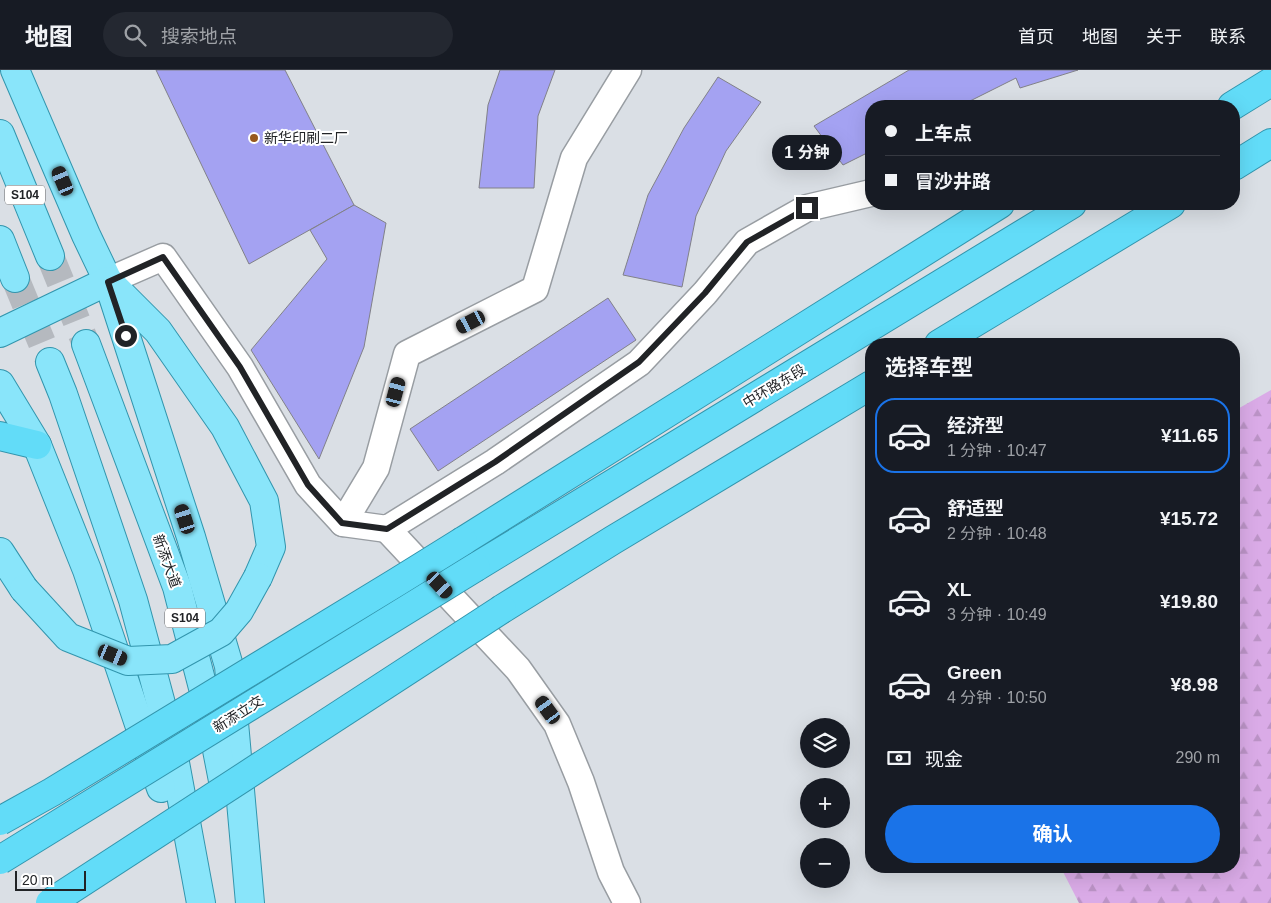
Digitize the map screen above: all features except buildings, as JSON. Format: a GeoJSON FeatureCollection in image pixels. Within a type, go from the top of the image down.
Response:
{"type":"FeatureCollection","features":[{"type":"Feature","properties":{"kind":"highway"},"geometry":{"type":"LineString","coordinates":[[1240,101],[1271,82]]}},
{"type":"Feature","properties":{"kind":"highway"},"geometry":{"type":"LineString","coordinates":[[1240,162],[1271,143]]}},
{"type":"Feature","properties":{"kind":"highway"},"geometry":{"type":"LineString","coordinates":[[0,821],[60,787],[397,582],[990,210]]}},
{"type":"Feature","properties":{"kind":"highway","name":"中环路东段"},"geometry":{"type":"LineString","coordinates":[[476,567],[1062,210]]}},
{"type":"Feature","properties":{"kind":"highway"},"geometry":{"type":"LineString","coordinates":[[949,338],[1161,210]]}},
{"type":"Feature","properties":{"kind":"highway"},"geometry":{"type":"LineString","coordinates":[[50,903],[502,609],[865,389]]}},
{"type":"Feature","properties":{"kind":"highway"},"geometry":{"type":"LineString","coordinates":[[0,436],[37,445]]}},
{"type":"Feature","properties":{"kind":"highway","name":"新添立交"},"geometry":{"type":"LineString","coordinates":[[0,860],[476,567]]}},
{"type":"Feature","properties":{"kind":"main road"},"geometry":{"type":"LineString","coordinates":[[15,70],[108,282],[191,538],[229,666],[248,903]]}},
{"type":"Feature","properties":{"kind":"main road","name":"S104"},"geometry":{"type":"LineString","coordinates":[[0,134],[50,256]]}},
{"type":"Feature","properties":{"kind":"main road"},"geometry":{"type":"LineString","coordinates":[[0,240],[16,278]]}},
{"type":"Feature","properties":{"kind":"main road"},"geometry":{"type":"LineString","coordinates":[[0,333],[108,282]]}},
{"type":"Feature","properties":{"kind":"main road"},"geometry":{"type":"LineString","coordinates":[[0,552],[24,589],[68,638],[128,661],[172,660],[221,632],[239,611],[258,577],[271,547],[264,501],[224,427],[158,331],[108,282]]}},
{"type":"Feature","properties":{"kind":"main road","name":"新添大道"},"geometry":{"type":"LineString","coordinates":[[86,344],[177,587],[211,720],[248,903]]}},
{"type":"Feature","properties":{"kind":"main road"},"geometry":{"type":"LineString","coordinates":[[50,362],[63,394],[133,600],[171,740],[200,899]]}},
{"type":"Feature","properties":{"kind":"main road"},"geometry":{"type":"LineString","coordinates":[[0,384],[37,445],[87,570],[200,899]]}},
{"type":"Feature","properties":{"kind":"street"},"geometry":{"type":"LineString","coordinates":[[342,523],[376,468],[407,354],[535,289],[574,158],[628,70]]}},
{"type":"Feature","properties":{"kind":"street"},"geometry":{"type":"LineString","coordinates":[[387,529],[495,462],[639,362],[705,293],[747,242],[807,208],[865,194]]}},
{"type":"Feature","properties":{"kind":"street"},"geometry":{"type":"LineString","coordinates":[[108,282],[163,257],[240,367],[308,485],[342,523],[387,529],[518,669],[557,724],[581,782],[611,872],[627,903]]}},
{"type":"Feature","properties":{"kind":"green space"},"geometry":{"type":"Polygon","coordinates":[[[1271,390],[1271,903],[1079,903],[1064,873],[1240,873],[1240,408],[1271,390]]]}},
{"type":"Feature","properties":{"kind":"tunnel"},"geometry":{"type":"LineString","coordinates":[[50,256],[86,344]]}},
{"type":"Feature","properties":{"kind":"tunnel"},"geometry":{"type":"LineString","coordinates":[[15,278],[50,362]]}},
{"type":"Feature","properties":{"kind":"place","name":"新华印刷二厂"},"geometry":{"type":"Point","coordinates":[254,138]}},
{"type":"Feature","properties":{"kind":"route"},"geometry":{"type":"LineString","coordinates":[[126,336],[108,282],[163,257],[240,367],[308,485],[342,523],[387,529],[495,462],[639,362],[705,293],[747,242],[807,208]]}}]}
